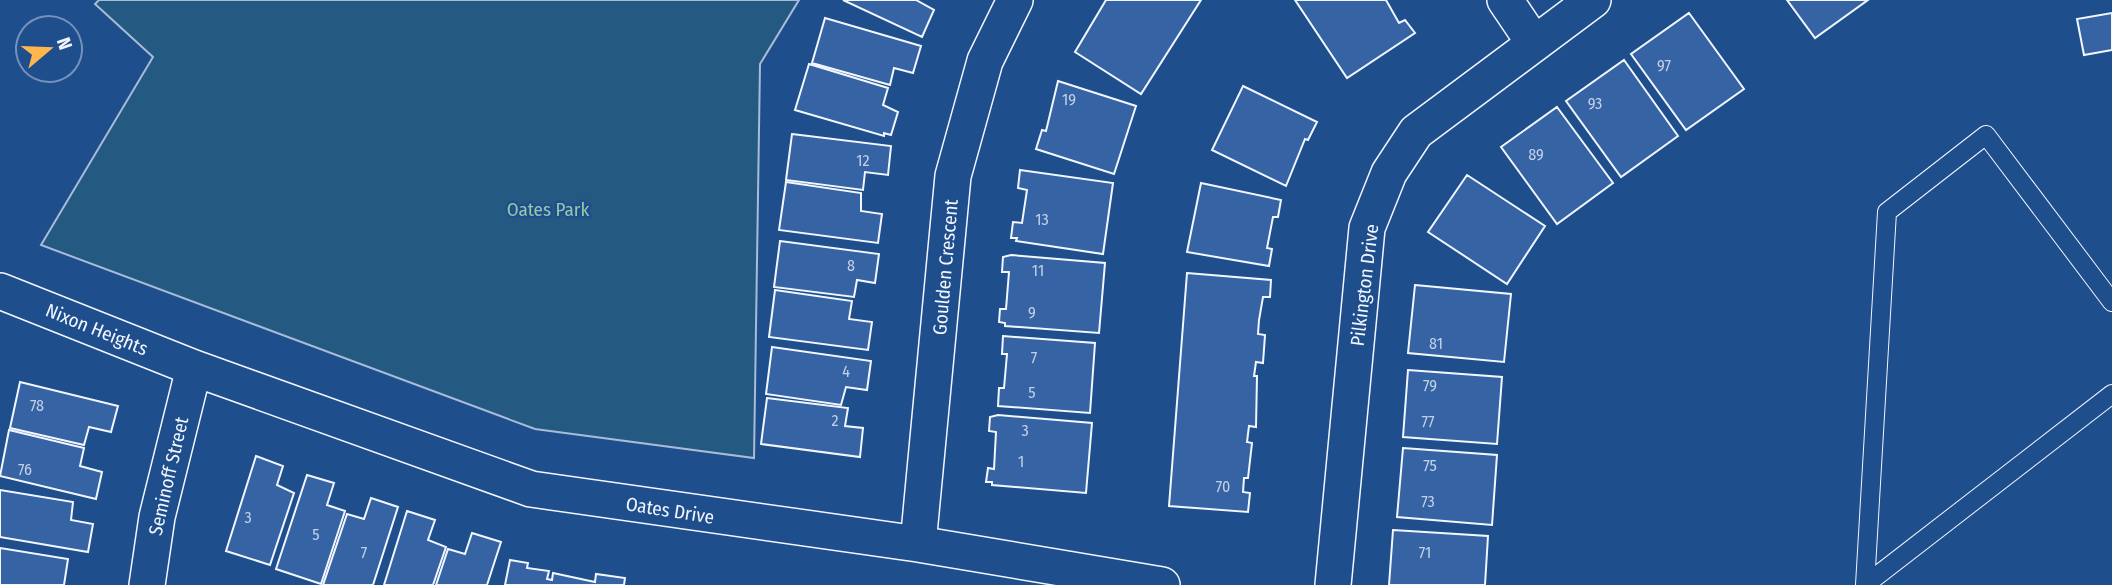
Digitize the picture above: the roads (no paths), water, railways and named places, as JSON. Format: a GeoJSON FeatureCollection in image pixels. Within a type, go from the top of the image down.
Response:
{"type":"FeatureCollection","features":[{"type":"Feature","properties":{"kind":"street","name":"Goulden Crescent"},"geometry":{"type":"LineString","coordinates":[[918,544],[953,176],[985,61],[1015,0]]}},
{"type":"Feature","properties":{"kind":"street"},"geometry":{"type":"LineString","coordinates":[[1505,0],[1534,43]]}},
{"type":"Feature","properties":{"kind":"street","name":"Pilkington Drive"},"geometry":{"type":"LineString","coordinates":[[1333,585],[1367,228],[1389,173],[1416,132],[1593,0]]}},
{"type":"Feature","properties":{"kind":"street","name":"Nixon Heights"},"geometry":{"type":"LineString","coordinates":[[0,290],[194,368]]}},
{"type":"Feature","properties":{"kind":"street","name":"Oates Drive"},"geometry":{"type":"LineString","coordinates":[[194,368],[531,489],[918,544],[1162,585]]}},
{"type":"Feature","properties":{"kind":"street","name":"Seminoff Street"},"geometry":{"type":"LineString","coordinates":[[147,585],[157,517],[194,368]]}},
{"type":"Feature","properties":{"kind":"lane"},"geometry":{"type":"LineString","coordinates":[[1865,585],[1887,212],[1986,135],[2112,302]]}},
{"type":"Feature","properties":{"kind":"lane"},"geometry":{"type":"LineString","coordinates":[[1865,585],[2112,394]]}},
{"type":"Feature","properties":{"kind":"park label","name":"Oates Park"},"geometry":{"type":"Point","coordinates":[548,209]}}]}
